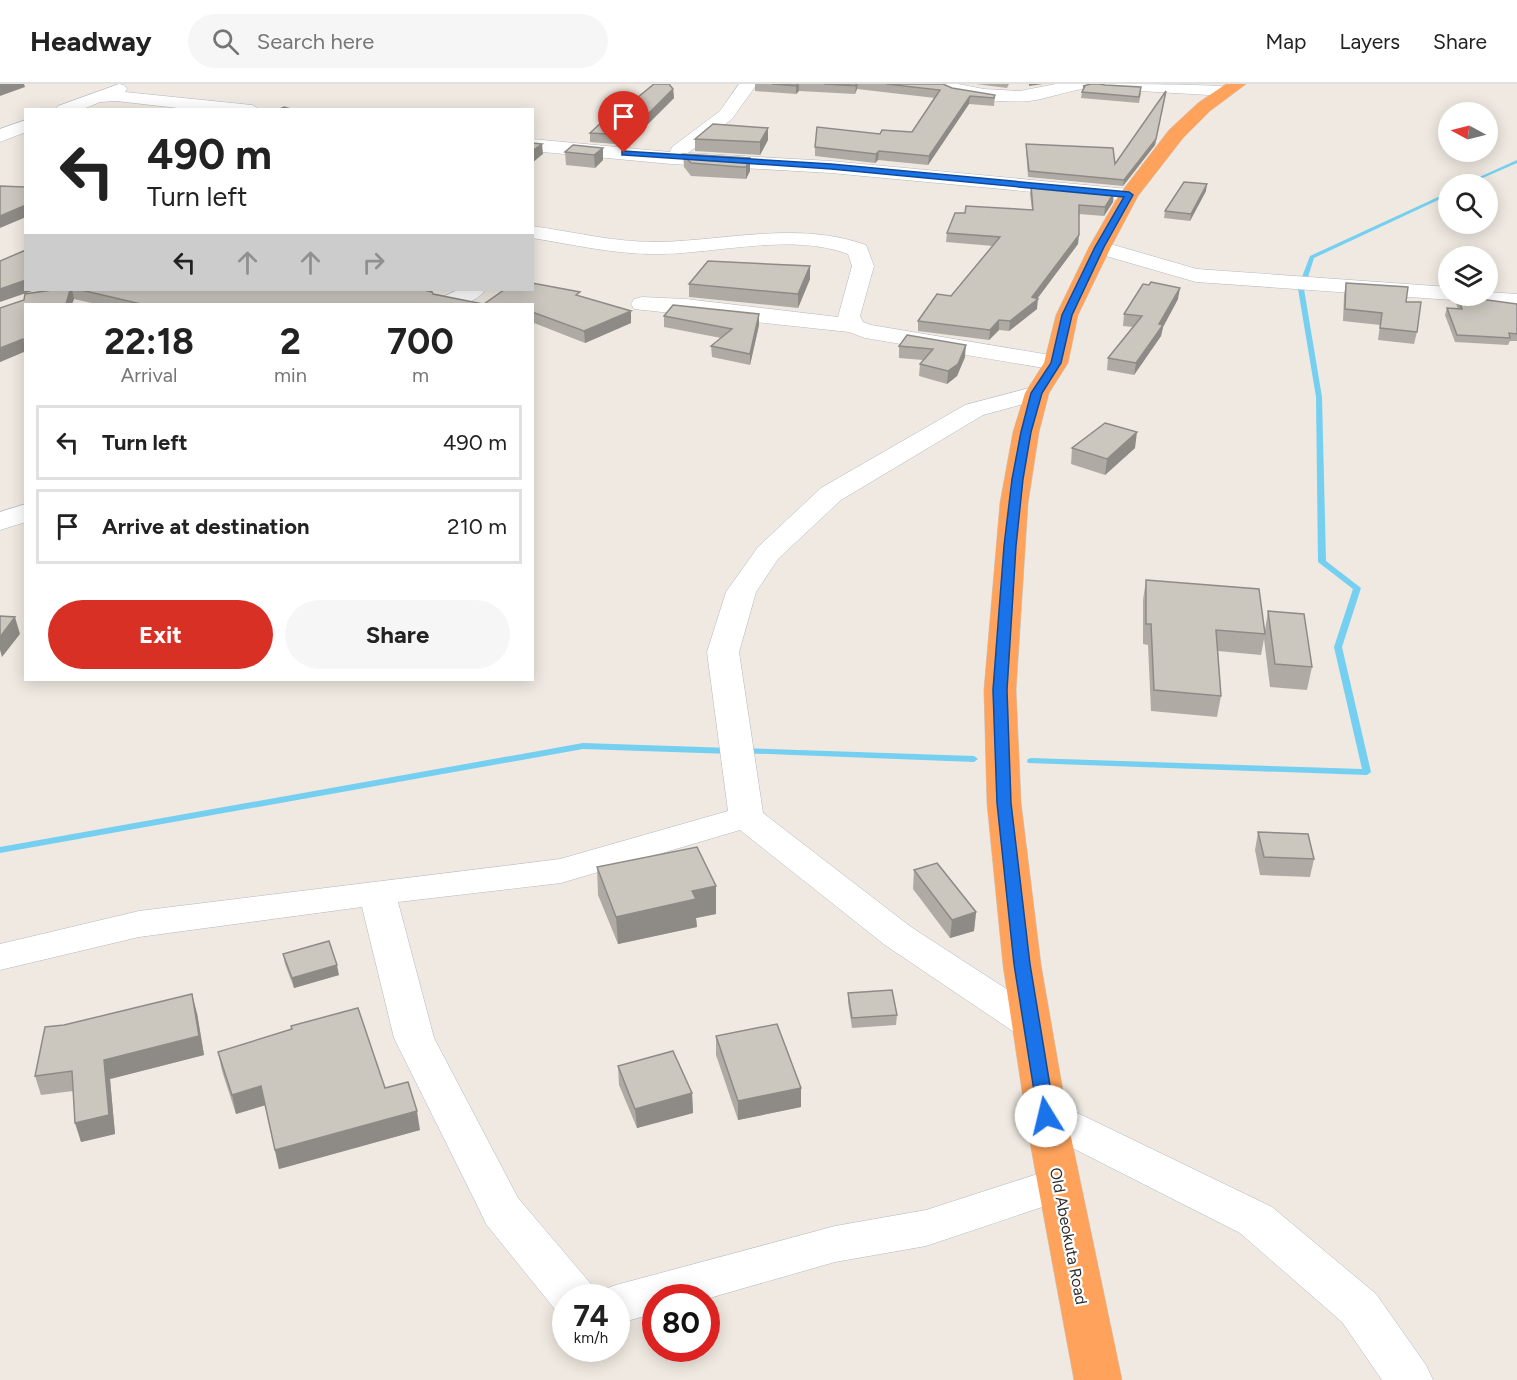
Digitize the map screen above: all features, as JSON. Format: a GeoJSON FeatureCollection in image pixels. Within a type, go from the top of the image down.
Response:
{"type":"FeatureCollection","features":[{"type":"Feature","properties":{"kind":"highway","name":"Old Abeokuta Road"},"geometry":{"type":"LineString","coordinates":[[1098,1380],[1046,1116],[1031,1024],[1004,803],[1000,690],[1014,503],[1026,432],[1036,393],[1056,363],[1067,315],[1100,247],[1129,195],[1176,134],[1204,107],[1231,88]]}},
{"type":"Feature","properties":{"kind":"street"},"geometry":{"type":"LineString","coordinates":[[671,158],[726,115],[748,84]]}},
{"type":"Feature","properties":{"kind":"street"},"geometry":{"type":"LineString","coordinates":[[944,84],[967,92],[1027,96],[1070,85],[1084,84]]}},
{"type":"Feature","properties":{"kind":"street"},"geometry":{"type":"LineString","coordinates":[[1106,84],[1231,88]]}},
{"type":"Feature","properties":{"kind":"street"},"geometry":{"type":"LineString","coordinates":[[69,108],[113,92],[237,108]]}},
{"type":"Feature","properties":{"kind":"street"},"geometry":{"type":"LineString","coordinates":[[0,136],[24,126]]}},
{"type":"Feature","properties":{"kind":"street"},"geometry":{"type":"LineString","coordinates":[[534,145],[671,158],[831,166],[1129,195]]}},
{"type":"Feature","properties":{"kind":"street"},"geometry":{"type":"LineString","coordinates":[[538,242],[573,239],[658,248],[801,240],[850,245],[862,256],[863,266],[849,316],[854,326]]}},
{"type":"Feature","properties":{"kind":"street"},"geometry":{"type":"LineString","coordinates":[[1100,247],[1196,275],[1438,293]]}},
{"type":"Feature","properties":{"kind":"street"},"geometry":{"type":"LineString","coordinates":[[448,303],[472,291]]}},
{"type":"Feature","properties":{"kind":"street"},"geometry":{"type":"LineString","coordinates":[[1498,299],[1517,301]]}},
{"type":"Feature","properties":{"kind":"street"},"geometry":{"type":"LineString","coordinates":[[642,304],[686,306],[854,326],[864,331],[898,338],[1056,363]]}},
{"type":"Feature","properties":{"kind":"street"},"geometry":{"type":"LineString","coordinates":[[1031,1024],[898,936],[746,817],[723,652],[741,591],[768,553],[831,494],[974,410],[1036,393]]}},
{"type":"Feature","properties":{"kind":"street"},"geometry":{"type":"LineString","coordinates":[[0,957],[139,924],[561,871],[746,817]]}},
{"type":"Feature","properties":{"kind":"street"},"geometry":{"type":"LineString","coordinates":[[376,893],[414,1038],[502,1211],[562,1284]]}},
{"type":"Feature","properties":{"kind":"street"},"geometry":{"type":"LineString","coordinates":[[1046,1116],[1256,1220],[1359,1308],[1409,1380]]}},
{"type":"Feature","properties":{"kind":"street"},"geometry":{"type":"LineString","coordinates":[[630,1301],[835,1244],[926,1228],[1059,1184]]}},
{"type":"Feature","properties":{"kind":"building"},"geometry":{"type":"Polygon","coordinates":[[[654,84],[669,84],[673,89],[627,135],[590,133],[604,120],[610,120],[654,84]]]}},
{"type":"Feature","properties":{"kind":"building"},"geometry":{"type":"Polygon","coordinates":[[[772,84],[798,84],[796,86],[772,84]]]}},
{"type":"Feature","properties":{"kind":"building"},"geometry":{"type":"Polygon","coordinates":[[[824,84],[856,84],[856,86],[824,84]]]}},
{"type":"Feature","properties":{"kind":"building"},"geometry":{"type":"Polygon","coordinates":[[[886,84],[943,84],[952,88],[995,95],[994,98],[970,96],[929,156],[879,151],[876,154],[815,147],[817,127],[880,134],[882,130],[912,132],[940,90],[886,84]]]}},
{"type":"Feature","properties":{"kind":"building"},"geometry":{"type":"Polygon","coordinates":[[[1091,84],[1141,87],[1139,97],[1082,92],[1085,86],[1083,86],[1091,84]]]}},
{"type":"Feature","properties":{"kind":"building"},"geometry":{"type":"Polygon","coordinates":[[[1166,91],[1156,139],[1124,180],[1029,171],[1026,144],[1113,148],[1115,164],[1166,91]]]}},
{"type":"Feature","properties":{"kind":"building"},"geometry":{"type":"Polygon","coordinates":[[[713,124],[768,128],[760,142],[695,139],[713,124]]]}},
{"type":"Feature","properties":{"kind":"building"},"geometry":{"type":"Polygon","coordinates":[[[534,143],[542,144],[534,150],[534,143]]]}},
{"type":"Feature","properties":{"kind":"building"},"geometry":{"type":"Polygon","coordinates":[[[573,145],[603,148],[594,155],[565,152],[573,145]]]}},
{"type":"Feature","properties":{"kind":"building"},"geometry":{"type":"Polygon","coordinates":[[[683,154],[750,158],[746,167],[741,167],[691,163],[683,154]]]}},
{"type":"Feature","properties":{"kind":"building"},"geometry":{"type":"Polygon","coordinates":[[[1184,182],[1207,184],[1191,214],[1165,211],[1184,182]]]}},
{"type":"Feature","properties":{"kind":"building"},"geometry":{"type":"Polygon","coordinates":[[[1031,185],[1114,193],[1105,207],[1079,205],[1079,235],[1032,297],[1038,299],[1010,321],[999,320],[990,330],[918,321],[937,294],[951,296],[1000,237],[947,233],[955,213],[965,213],[966,206],[1033,210],[1031,185]]]}},
{"type":"Feature","properties":{"kind":"building"},"geometry":{"type":"Polygon","coordinates":[[[0,186],[24,187],[24,206],[0,216],[0,186]]]}},
{"type":"Feature","properties":{"kind":"building"},"geometry":{"type":"Polygon","coordinates":[[[24,251],[24,281],[0,289],[0,261],[24,251]]]}},
{"type":"Feature","properties":{"kind":"building"},"geometry":{"type":"Polygon","coordinates":[[[708,261],[810,266],[798,294],[689,284],[708,261]]]}},
{"type":"Feature","properties":{"kind":"building"},"geometry":{"type":"Polygon","coordinates":[[[1151,282],[1180,288],[1159,324],[1163,325],[1136,363],[1108,358],[1142,316],[1124,314],[1143,284],[1149,285],[1151,282]]]}},
{"type":"Feature","properties":{"kind":"building"},"geometry":{"type":"Polygon","coordinates":[[[534,283],[580,292],[576,295],[631,311],[584,331],[534,313],[534,303],[485,303],[503,291],[534,291],[534,283]]]}},
{"type":"Feature","properties":{"kind":"building"},"geometry":{"type":"Polygon","coordinates":[[[1346,283],[1408,287],[1406,302],[1421,302],[1417,332],[1380,328],[1382,313],[1345,309],[1346,283]]]}},
{"type":"Feature","properties":{"kind":"building"},"geometry":{"type":"Polygon","coordinates":[[[70,291],[66,303],[24,303],[24,339],[0,348],[0,308],[24,300],[25,294],[70,291]]]}},
{"type":"Feature","properties":{"kind":"building"},"geometry":{"type":"Polygon","coordinates":[[[85,291],[428,291],[478,303],[137,303],[85,291]]]}},
{"type":"Feature","properties":{"kind":"building"},"geometry":{"type":"Polygon","coordinates":[[[1498,301],[1517,304],[1517,334],[1509,333],[1510,338],[1457,335],[1447,308],[1462,309],[1461,306],[1498,306],[1498,301]]]}},
{"type":"Feature","properties":{"kind":"building"},"geometry":{"type":"Polygon","coordinates":[[[673,305],[759,314],[750,354],[711,346],[732,329],[664,316],[673,305]]]}},
{"type":"Feature","properties":{"kind":"building"},"geometry":{"type":"Polygon","coordinates":[[[907,335],[966,345],[958,364],[948,371],[920,364],[933,349],[899,346],[907,335]]]}},
{"type":"Feature","properties":{"kind":"building"},"geometry":{"type":"Polygon","coordinates":[[[1105,423],[1137,432],[1107,459],[1072,448],[1105,423]]]}},
{"type":"Feature","properties":{"kind":"building"},"geometry":{"type":"Polygon","coordinates":[[[1146,580],[1259,589],[1265,634],[1216,630],[1221,696],[1154,690],[1151,624],[1146,624],[1146,580]]]}},
{"type":"Feature","properties":{"kind":"building"},"geometry":{"type":"Polygon","coordinates":[[[1268,611],[1304,614],[1312,667],[1275,664],[1268,611]]]}},
{"type":"Feature","properties":{"kind":"building"},"geometry":{"type":"Polygon","coordinates":[[[0,616],[15,617],[0,637],[0,616]]]}},
{"type":"Feature","properties":{"kind":"building"},"geometry":{"type":"Polygon","coordinates":[[[1258,832],[1308,834],[1314,859],[1264,857],[1258,832]]]}},
{"type":"Feature","properties":{"kind":"building"},"geometry":{"type":"Polygon","coordinates":[[[697,847],[716,886],[692,891],[696,899],[616,917],[597,867],[697,847]]]}},
{"type":"Feature","properties":{"kind":"building"},"geometry":{"type":"Polygon","coordinates":[[[937,863],[976,912],[952,920],[914,870],[937,863]]]}},
{"type":"Feature","properties":{"kind":"building"},"geometry":{"type":"Polygon","coordinates":[[[329,941],[337,965],[292,978],[283,954],[329,941]]]}},
{"type":"Feature","properties":{"kind":"building"},"geometry":{"type":"Polygon","coordinates":[[[892,990],[897,1015],[852,1018],[848,993],[892,990]]]}},
{"type":"Feature","properties":{"kind":"building"},"geometry":{"type":"Polygon","coordinates":[[[192,994],[199,1036],[104,1060],[109,1115],[75,1123],[72,1071],[35,1076],[45,1027],[64,1025],[192,994]]]}},
{"type":"Feature","properties":{"kind":"building"},"geometry":{"type":"Polygon","coordinates":[[[358,1008],[385,1088],[408,1082],[417,1111],[275,1150],[261,1086],[232,1095],[218,1052],[292,1029],[291,1026],[358,1008]]]}},
{"type":"Feature","properties":{"kind":"building"},"geometry":{"type":"Polygon","coordinates":[[[777,1024],[801,1088],[738,1101],[716,1036],[777,1024]]]}},
{"type":"Feature","properties":{"kind":"building"},"geometry":{"type":"Polygon","coordinates":[[[673,1051],[692,1093],[635,1109],[618,1066],[673,1051]]]}},
{"type":"Feature","properties":{"kind":"waterway"},"geometry":{"type":"LineString","coordinates":[[1488,174],[1517,161]]}},
{"type":"Feature","properties":{"kind":"waterway"},"geometry":{"type":"LineString","coordinates":[[1305,277],[1312,257],[1438,198]]}},
{"type":"Feature","properties":{"kind":"waterway"},"geometry":{"type":"LineString","coordinates":[[1031,761],[1367,772],[1338,647],[1357,588],[1322,562],[1319,397],[1301,289]]}},
{"type":"Feature","properties":{"kind":"waterway"},"geometry":{"type":"LineString","coordinates":[[0,850],[583,746],[731,751]]}},
{"type":"Feature","properties":{"kind":"waterway"},"geometry":{"type":"LineString","coordinates":[[744,751],[974,759]]}},
{"type":"Feature","properties":{"kind":"route"},"geometry":{"type":"LineString","coordinates":[[624,153],[671,158],[831,166],[1129,195],[1100,247],[1067,315],[1056,363],[1036,393],[1026,432],[1014,503],[1006,589],[1000,690],[1004,803],[1022,964],[1046,1116]]}}]}
